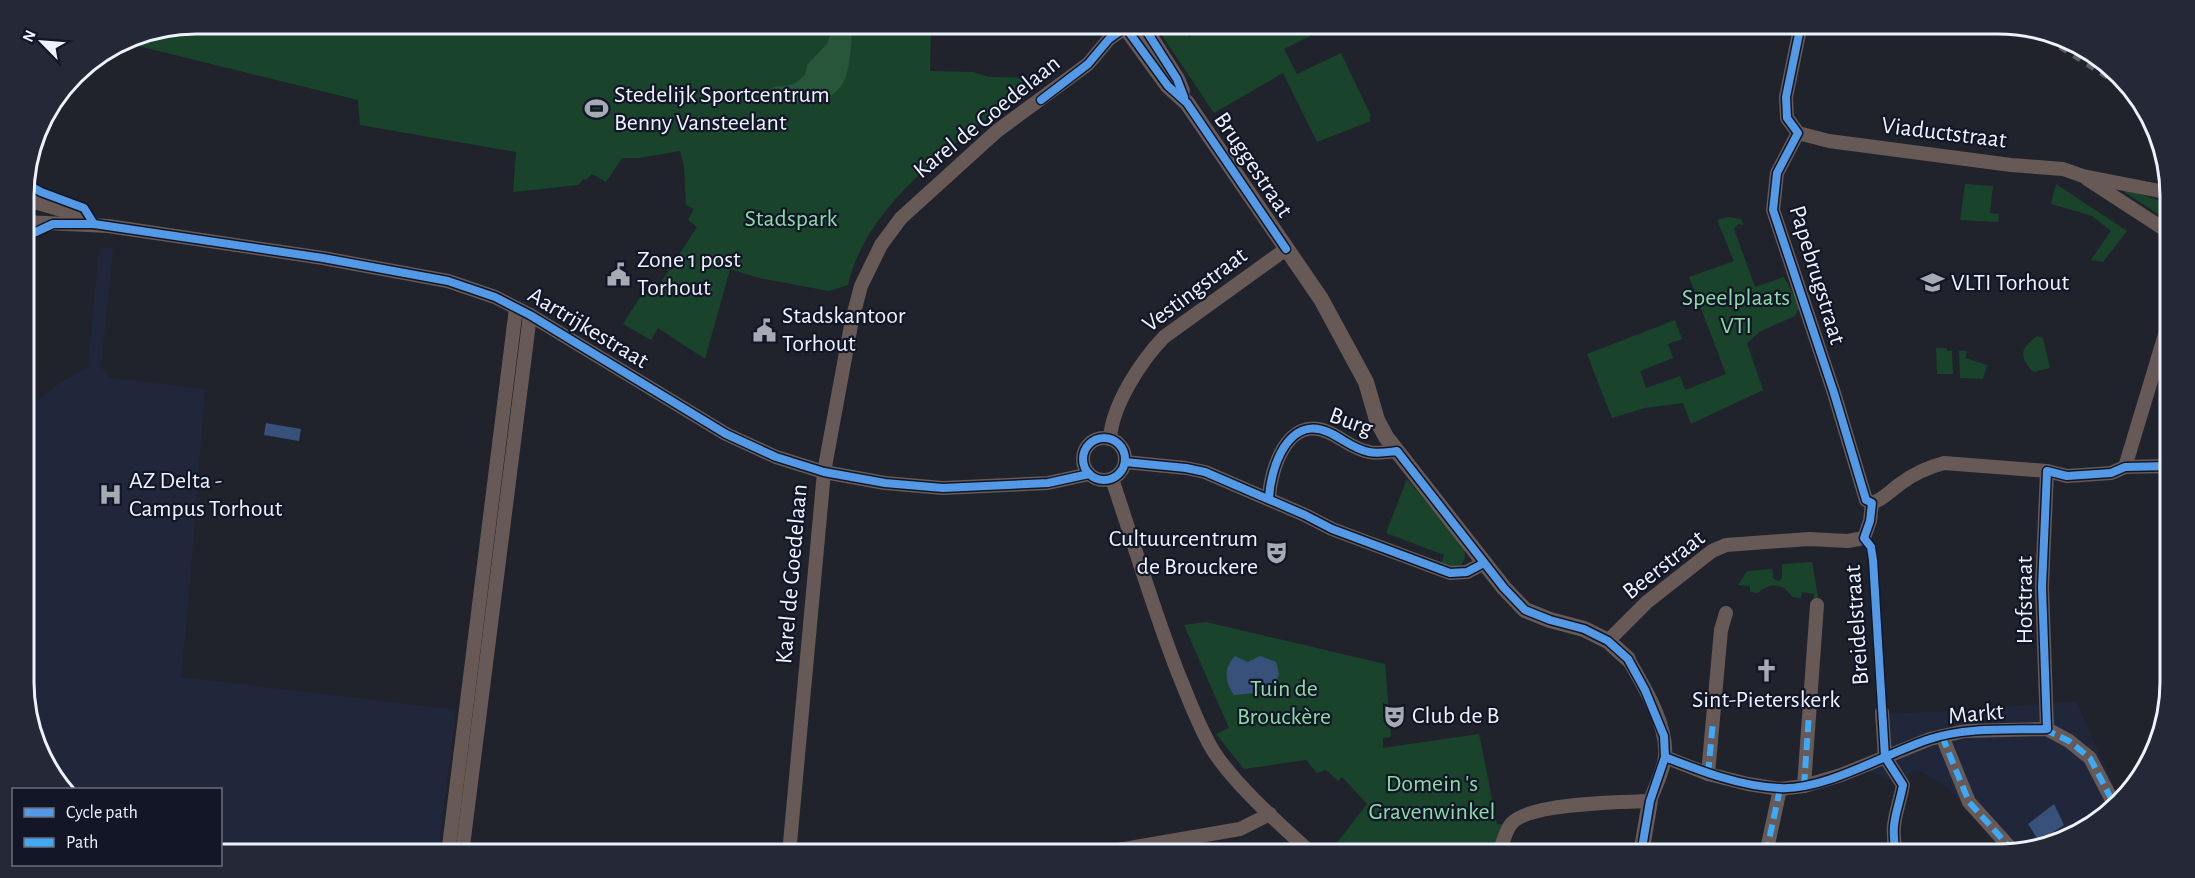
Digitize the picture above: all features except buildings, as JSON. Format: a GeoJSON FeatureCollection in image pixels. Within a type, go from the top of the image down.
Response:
{"type":"FeatureCollection","features":[{"type":"Feature","properties":{"kind":"street","name":"Karel de Goedelaan"},"geometry":{"type":"LineString","coordinates":[[790,844],[824,472],[852,320],[861,286],[881,244],[902,218],[998,131],[1088,64],[1114,34]]}},
{"type":"Feature","properties":{"kind":"street","name":"Bruggestraat"},"geometry":{"type":"LineString","coordinates":[[1133,34],[1168,86],[1186,103],[1321,298],[1366,382],[1377,420],[1397,451]]}},
{"type":"Feature","properties":{"kind":"street","name":"Bruggestraat"},"geometry":{"type":"LineString","coordinates":[[1149,34],[1177,79],[1186,103]]}},
{"type":"Feature","properties":{"kind":"street"},"geometry":{"type":"LineString","coordinates":[[1798,133],[1787,118],[1786,97],[1799,34]]}},
{"type":"Feature","properties":{"kind":"street","name":"Viaductstraat"},"geometry":{"type":"LineString","coordinates":[[1798,133],[1829,141],[2011,165],[2063,169],[2083,176],[2160,191]]}},
{"type":"Feature","properties":{"kind":"street","name":"Papebrugstraat"},"geometry":{"type":"LineString","coordinates":[[1798,133],[1777,173],[1773,210],[1831,382],[1866,500],[1872,503]]}},
{"type":"Feature","properties":{"kind":"street","name":"Viaductstraat"},"geometry":{"type":"LineString","coordinates":[[2083,176],[2160,226]]}},
{"type":"Feature","properties":{"kind":"street","name":"Aartrijkestraat"},"geometry":{"type":"LineString","coordinates":[[35,202],[72,213],[94,224]]}},
{"type":"Feature","properties":{"kind":"street","name":"Aartrijkestraat"},"geometry":{"type":"LineString","coordinates":[[35,222],[94,224],[322,258],[437,279],[495,297],[530,315],[726,434],[776,457],[824,472],[885,483],[943,488],[1048,483],[1089,474]]}},
{"type":"Feature","properties":{"kind":"street","name":"Vestingstraat"},"geometry":{"type":"LineString","coordinates":[[1110,439],[1111,428],[1128,388],[1153,349],[1164,337],[1286,249]]}},
{"type":"Feature","properties":{"kind":"street"},"geometry":{"type":"LineString","coordinates":[[449,844],[516,308]]}},
{"type":"Feature","properties":{"kind":"street"},"geometry":{"type":"LineString","coordinates":[[463,844],[530,315]]}},
{"type":"Feature","properties":{"kind":"street"},"geometry":{"type":"LineString","coordinates":[[2125,467],[2160,351]]}},
{"type":"Feature","properties":{"kind":"street","name":"Burg"},"geometry":{"type":"LineString","coordinates":[[1269,499],[1271,480],[1282,450],[1291,435],[1308,428],[1326,431],[1350,446],[1370,452],[1397,451],[1503,588],[1525,610],[1550,620],[1584,629],[1608,642],[1628,659],[1645,690],[1664,736],[1665,757]]}},
{"type":"Feature","properties":{"kind":"street"},"geometry":{"type":"LineString","coordinates":[[1098,439],[1110,439],[1122,447],[1125,462],[1118,475],[1112,479],[1102,480],[1089,474],[1083,461],[1086,448],[1098,439]]}},
{"type":"Feature","properties":{"kind":"street"},"geometry":{"type":"LineString","coordinates":[[1125,462],[1205,472],[1332,529],[1450,573],[1467,572],[1484,563]]}},
{"type":"Feature","properties":{"kind":"street"},"geometry":{"type":"LineString","coordinates":[[1872,503],[1883,499],[1901,483],[1932,466],[1944,463],[2047,471],[2067,476],[2111,473],[2125,467],[2160,466]]}},
{"type":"Feature","properties":{"kind":"street","name":"Hofstraat"},"geometry":{"type":"LineString","coordinates":[[2047,471],[2042,587],[2047,729]]}},
{"type":"Feature","properties":{"kind":"street"},"geometry":{"type":"LineString","coordinates":[[494,477],[510,479]]}},
{"type":"Feature","properties":{"kind":"street"},"geometry":{"type":"LineString","coordinates":[[1112,479],[1162,630],[1192,707],[1214,751],[1269,814],[1301,843]]}},
{"type":"Feature","properties":{"kind":"street","name":"Breidelstraat"},"geometry":{"type":"LineString","coordinates":[[1872,503],[1870,521],[1864,538],[1871,547],[1874,560],[1882,712]]}},
{"type":"Feature","properties":{"kind":"street","name":"Beerstraat"},"geometry":{"type":"LineString","coordinates":[[1608,642],[1647,602],[1712,551],[1726,545],[1809,539],[1848,541],[1864,538]]}},
{"type":"Feature","properties":{"kind":"street"},"geometry":{"type":"LineString","coordinates":[[480,596],[495,598]]}},
{"type":"Feature","properties":{"kind":"street"},"geometry":{"type":"LineString","coordinates":[[1804,786],[1817,605]]}},
{"type":"Feature","properties":{"kind":"street"},"geometry":{"type":"LineString","coordinates":[[1708,774],[1721,630],[1726,613]]}},
{"type":"Feature","properties":{"kind":"street"},"geometry":{"type":"LineString","coordinates":[[1882,712],[1885,757],[1903,785],[1893,823],[1894,843]]}},
{"type":"Feature","properties":{"kind":"street"},"geometry":{"type":"LineString","coordinates":[[2047,729],[2069,741],[2090,758],[2111,798]]}},
{"type":"Feature","properties":{"kind":"street","name":"Markt"},"geometry":{"type":"LineString","coordinates":[[1665,757],[1708,774],[1780,789],[1804,786],[1841,775],[1942,736],[1965,731],[2047,729]]}},
{"type":"Feature","properties":{"kind":"street","name":"Markt"},"geometry":{"type":"LineString","coordinates":[[1942,736],[1969,802],[2006,843]]}},
{"type":"Feature","properties":{"kind":"street"},"geometry":{"type":"LineString","coordinates":[[1643,843],[1650,801],[1665,757]]}},
{"type":"Feature","properties":{"kind":"street"},"geometry":{"type":"LineString","coordinates":[[459,769],[474,771]]}},
{"type":"Feature","properties":{"kind":"street"},"geometry":{"type":"LineString","coordinates":[[1768,843],[1780,789]]}},
{"type":"Feature","properties":{"kind":"street"},"geometry":{"type":"LineString","coordinates":[[1503,843],[1511,824],[1520,817],[1570,805],[1650,801]]}},
{"type":"Feature","properties":{"kind":"street"},"geometry":{"type":"LineString","coordinates":[[1156,843],[1240,829],[1269,814]]}},
{"type":"Feature","properties":{"kind":"shaded area","name":"AZ Delta - Campus Torhout"},"geometry":{"type":"Polygon","coordinates":[[[99,247],[113,249],[101,367],[110,378],[205,389],[181,677],[456,710],[439,844],[222,844],[222,788],[75,788],[62,772],[43,734],[35,692],[35,401],[63,381],[88,367],[99,247]]]}},
{"type":"Feature","properties":{"kind":"shaded area"},"geometry":{"type":"Polygon","coordinates":[[[2076,701],[2117,792],[2097,810],[2070,827],[2030,840],[2000,843],[1946,787],[1920,771],[1912,770],[1906,786],[1870,772],[1877,747],[1880,714],[1955,711],[2076,701]]]}},
{"type":"Feature","properties":{"kind":"green space"},"geometry":{"type":"Polygon","coordinates":[[[1163,34],[1188,34],[1189,37],[1195,34],[1313,34],[1284,49],[1297,74],[1341,53],[1371,116],[1369,118],[1371,121],[1317,142],[1283,73],[1214,113],[1163,34]]]}},
{"type":"Feature","properties":{"kind":"green space","name":"Stedelijk Sportcentrum Benny Vansteelant"},"geometry":{"type":"Polygon","coordinates":[[[186,35],[931,35],[930,71],[973,72],[989,77],[1036,78],[1027,88],[947,150],[896,199],[875,226],[858,254],[848,285],[829,291],[759,278],[730,269],[705,359],[658,328],[651,340],[623,324],[644,291],[652,296],[697,227],[688,220],[694,209],[686,205],[684,166],[680,151],[639,158],[622,158],[606,182],[592,174],[586,180],[583,179],[579,185],[513,192],[516,152],[360,125],[358,100],[137,46],[186,35]]]}},
{"type":"Feature","properties":{"kind":"green space"},"geometry":{"type":"Polygon","coordinates":[[[830,35],[852,35],[848,70],[843,84],[835,93],[808,101],[764,104],[772,88],[795,83],[805,75],[807,65],[827,44],[830,35]]]}},
{"type":"Feature","properties":{"kind":"green space"},"geometry":{"type":"Polygon","coordinates":[[[1965,184],[1993,186],[1990,213],[1999,214],[1998,222],[1960,220],[1965,184]]]}},
{"type":"Feature","properties":{"kind":"green space"},"geometry":{"type":"Polygon","coordinates":[[[2056,184],[2127,231],[2103,262],[2091,260],[2111,231],[2092,216],[2051,204],[2056,184]]]}},
{"type":"Feature","properties":{"kind":"green space"},"geometry":{"type":"Polygon","coordinates":[[[2124,189],[2160,201],[2160,215],[2124,192],[2124,189]]]}},
{"type":"Feature","properties":{"kind":"green space","name":"Speelplaats VTI"},"geometry":{"type":"Polygon","coordinates":[[[1728,217],[1741,219],[1744,225],[1738,224],[1734,229],[1755,287],[1784,277],[1800,306],[1795,316],[1761,331],[1747,343],[1763,390],[1691,424],[1683,403],[1645,408],[1612,418],[1587,354],[1675,320],[1682,339],[1668,344],[1673,358],[1640,371],[1646,388],[1680,376],[1685,390],[1726,374],[1689,277],[1734,261],[1717,220],[1728,217]]]}},
{"type":"Feature","properties":{"kind":"green space"},"geometry":{"type":"Polygon","coordinates":[[[2037,336],[2043,338],[2050,368],[2034,372],[2025,361],[2023,353],[2037,336]]]}},
{"type":"Feature","properties":{"kind":"green space"},"geometry":{"type":"Polygon","coordinates":[[[1936,348],[1947,348],[1947,351],[1952,351],[1953,374],[1937,374],[1936,348]]]}},
{"type":"Feature","properties":{"kind":"green space"},"geometry":{"type":"Polygon","coordinates":[[[1959,351],[1967,351],[1965,358],[1987,365],[1983,379],[1960,378],[1959,351]]]}},
{"type":"Feature","properties":{"kind":"green space"},"geometry":{"type":"Polygon","coordinates":[[[1407,479],[1464,547],[1464,559],[1460,565],[1441,565],[1444,555],[1386,533],[1407,479]]]}},
{"type":"Feature","properties":{"kind":"green space"},"geometry":{"type":"Polygon","coordinates":[[[1812,562],[1819,602],[1812,613],[1814,594],[1802,592],[1801,598],[1792,597],[1785,589],[1776,586],[1767,587],[1758,593],[1750,592],[1750,586],[1738,585],[1747,571],[1772,569],[1773,578],[1778,581],[1782,579],[1782,564],[1812,562]]]}},
{"type":"Feature","properties":{"kind":"green space"},"geometry":{"type":"Polygon","coordinates":[[[1206,622],[1385,664],[1391,737],[1383,738],[1383,748],[1479,734],[1497,824],[1506,825],[1502,828],[1496,843],[1336,843],[1367,804],[1342,777],[1338,781],[1326,770],[1317,773],[1306,760],[1244,769],[1216,734],[1229,728],[1184,625],[1206,622]]]}},
{"type":"Feature","properties":{"kind":"water"},"geometry":{"type":"Polygon","coordinates":[[[266,423],[301,429],[299,441],[264,435],[266,423]]]}},
{"type":"Feature","properties":{"kind":"water"},"geometry":{"type":"Polygon","coordinates":[[[1235,656],[1248,662],[1260,656],[1276,662],[1279,674],[1274,688],[1234,695],[1229,685],[1227,670],[1235,656]]]}},
{"type":"Feature","properties":{"kind":"water"},"geometry":{"type":"Polygon","coordinates":[[[2054,804],[2064,825],[2047,836],[2037,838],[2028,824],[2054,804]]]}},
{"type":"Feature","properties":{"kind":"railway"},"geometry":{"type":"LineString","coordinates":[[2058,46],[2108,78]]}},
{"type":"Feature","properties":{"kind":"marked path"},"geometry":{"type":"LineString","coordinates":[[1804,786],[1809,714]]}},
{"type":"Feature","properties":{"kind":"marked path"},"geometry":{"type":"LineString","coordinates":[[1708,774],[1713,722]]}},
{"type":"Feature","properties":{"kind":"marked path"},"geometry":{"type":"LineString","coordinates":[[2044,729],[2069,741],[2090,758],[2111,798]]}},
{"type":"Feature","properties":{"kind":"marked path"},"geometry":{"type":"LineString","coordinates":[[1942,736],[1969,802],[2006,843]]}},
{"type":"Feature","properties":{"kind":"marked path"},"geometry":{"type":"LineString","coordinates":[[1768,843],[1780,789]]}},
{"type":"Feature","properties":{"kind":"cycle path"},"geometry":{"type":"LineString","coordinates":[[1041,100],[1088,64],[1115,34]]}},
{"type":"Feature","properties":{"kind":"cycle path"},"geometry":{"type":"LineString","coordinates":[[1131,34],[1168,86],[1187,103],[1286,249]]}},
{"type":"Feature","properties":{"kind":"cycle path"},"geometry":{"type":"LineString","coordinates":[[1149,34],[1177,79],[1184,97]]}},
{"type":"Feature","properties":{"kind":"cycle path"},"geometry":{"type":"LineString","coordinates":[[1799,34],[1786,97],[1787,118],[1798,133],[1777,173],[1773,210],[1834,393],[1866,500],[1872,503],[1870,521],[1864,538],[1871,547],[1873,560],[1885,757],[1903,785],[1894,826],[1894,843]]}},
{"type":"Feature","properties":{"kind":"cycle path"},"geometry":{"type":"LineString","coordinates":[[35,189],[84,208],[94,224]]}},
{"type":"Feature","properties":{"kind":"cycle path"},"geometry":{"type":"LineString","coordinates":[[35,232],[53,224],[94,224],[323,258],[448,281],[495,297],[530,315],[726,434],[776,457],[824,472],[885,483],[943,488],[1048,483],[1089,474]]}},
{"type":"Feature","properties":{"kind":"cycle path"},"geometry":{"type":"LineString","coordinates":[[1269,499],[1273,473],[1278,460],[1292,437],[1302,431],[1314,428],[1328,432],[1369,452],[1397,451],[1504,588],[1525,610],[1550,620],[1584,629],[1608,641],[1628,659],[1645,690],[1664,736],[1665,757],[1650,801],[1643,843]]}},
{"type":"Feature","properties":{"kind":"cycle path"},"geometry":{"type":"LineString","coordinates":[[1104,438],[1119,444],[1125,459],[1119,474],[1104,480],[1089,474],[1083,459],[1089,444],[1104,438]]}},
{"type":"Feature","properties":{"kind":"cycle path"},"geometry":{"type":"LineString","coordinates":[[1125,462],[1205,472],[1332,529],[1450,573],[1467,572],[1484,563]]}},
{"type":"Feature","properties":{"kind":"cycle path"},"geometry":{"type":"LineString","coordinates":[[1665,757],[1735,781],[1764,787],[1797,787],[1835,778],[1913,745],[1944,735],[1988,730],[2047,729],[2042,587],[2047,471],[2067,476],[2111,473],[2125,467],[2160,466]]}},
{"type":"Feature","properties":{"kind":"place","name":"Stedelijk Sportcentrum Benny Vansteelant"},"geometry":{"type":"Point","coordinates":[596,109]}},
{"type":"Feature","properties":{"kind":"place","name":"Zone 1 post Torhout"},"geometry":{"type":"Point","coordinates":[619,274]}},
{"type":"Feature","properties":{"kind":"place","name":"VLTI Torhout"},"geometry":{"type":"Point","coordinates":[1933,283]}},
{"type":"Feature","properties":{"kind":"place","name":"Stadskantoor Torhout"},"geometry":{"type":"Point","coordinates":[764,330]}},
{"type":"Feature","properties":{"kind":"place","name":"AZ Delta - Campus Torhout"},"geometry":{"type":"Point","coordinates":[111,495]}},
{"type":"Feature","properties":{"kind":"place","name":"Cultuurcentrum de Brouckere"},"geometry":{"type":"Point","coordinates":[1276,553]}},
{"type":"Feature","properties":{"kind":"place","name":"Sint-Pieterskerk"},"geometry":{"type":"Point","coordinates":[1766,670]}},
{"type":"Feature","properties":{"kind":"place","name":"Club de B"},"geometry":{"type":"Point","coordinates":[1394,716]}},
{"type":"Feature","properties":{"kind":"park label","name":"Stadspark"},"geometry":{"type":"Point","coordinates":[791,219]}},
{"type":"Feature","properties":{"kind":"park label","name":"Tuin de Brouckère"},"geometry":{"type":"Point","coordinates":[1284,703]}},
{"type":"Feature","properties":{"kind":"park label","name":"Domein 's Gravenwinkel"},"geometry":{"type":"Point","coordinates":[1432,798]}}]}
